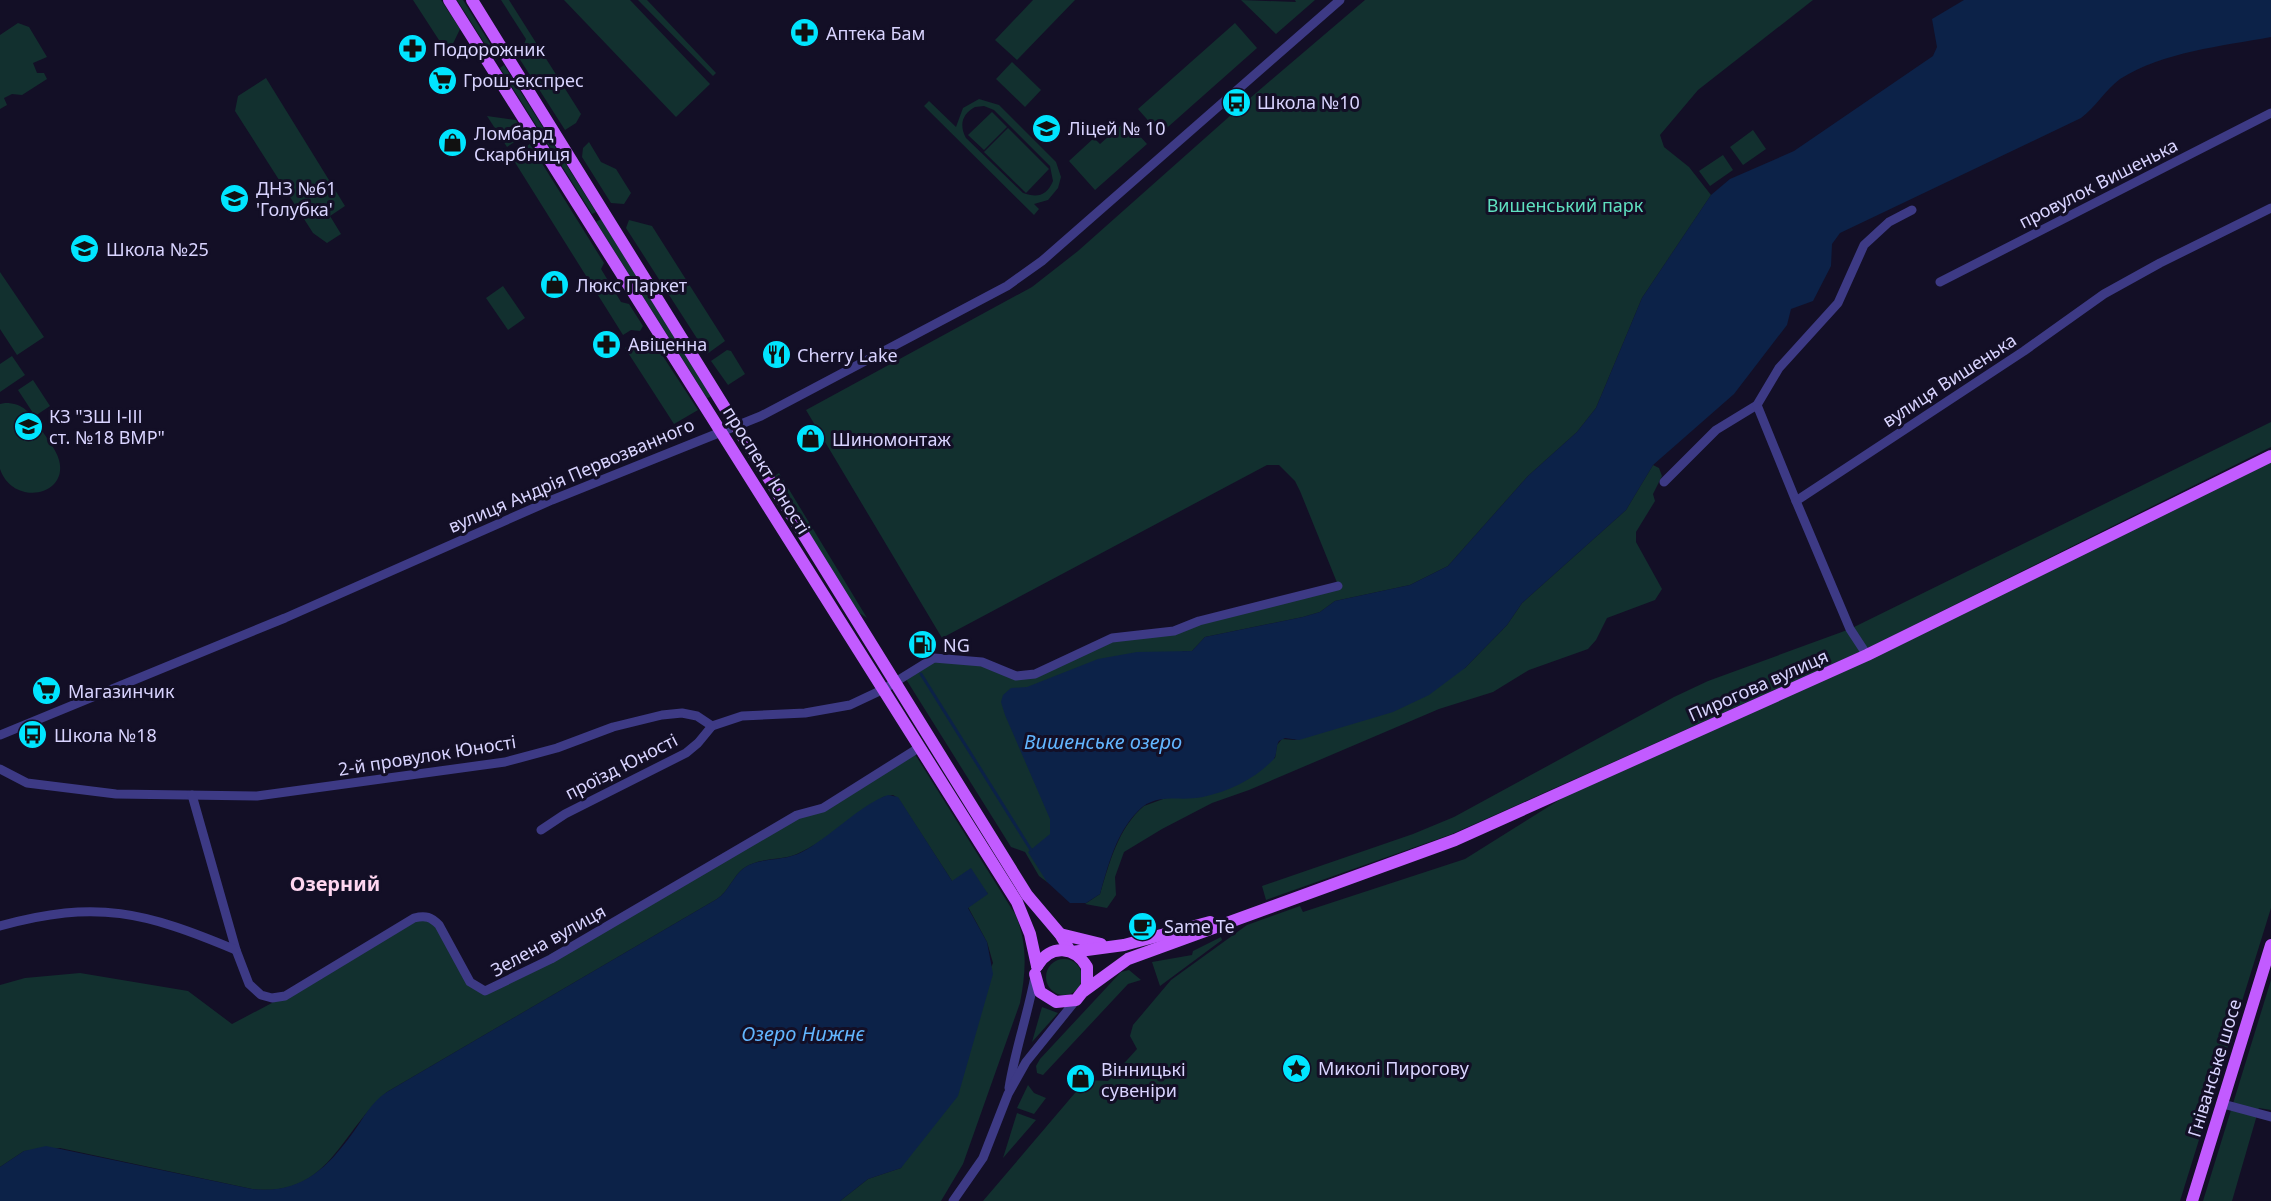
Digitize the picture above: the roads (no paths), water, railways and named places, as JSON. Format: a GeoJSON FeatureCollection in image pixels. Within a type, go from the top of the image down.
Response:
{"type":"FeatureCollection","features":[{"type":"Feature","properties":{"kind":"main road","name":"проспект Юності"},"geometry":{"type":"LineString","coordinates":[[449,0],[722,432],[1028,896],[1060,934],[1071,951]]}},
{"type":"Feature","properties":{"kind":"main road","name":"проспект Юності"},"geometry":{"type":"LineString","coordinates":[[472,0],[737,426],[889,686],[920,747],[1017,902],[1030,934],[1036,970]]}},
{"type":"Feature","properties":{"kind":"main road"},"geometry":{"type":"LineString","coordinates":[[492,67],[507,57]]}},
{"type":"Feature","properties":{"kind":"main road"},"geometry":{"type":"LineString","coordinates":[[589,222],[604,212]]}},
{"type":"Feature","properties":{"kind":"main road","name":"Пирогова вулиця"},"geometry":{"type":"LineString","coordinates":[[1080,995],[1128,959],[1246,914],[1455,840],[1867,656],[2271,456]]}},
{"type":"Feature","properties":{"kind":"main road","name":"Пирогова вулиця"},"geometry":{"type":"LineString","coordinates":[[1071,951],[1114,947],[1246,914]]}},
{"type":"Feature","properties":{"kind":"main road"},"geometry":{"type":"LineString","coordinates":[[1060,934],[1114,947]]}},
{"type":"Feature","properties":{"kind":"main road","name":"Гніванське шосе"},"geometry":{"type":"LineString","coordinates":[[2192,1201],[2271,948]]}},
{"type":"Feature","properties":{"kind":"main road"},"geometry":{"type":"LineString","coordinates":[[1053,951],[1071,951],[1082,959],[1089,976],[1080,995],[1056,1002],[1047,999],[1040,992],[1036,970],[1053,951]]}},
{"type":"Feature","properties":{"kind":"street","name":"вулиця Андрія Первозванного"},"geometry":{"type":"LineString","coordinates":[[0,735],[285,618],[552,500],[737,426],[827,383],[1007,286],[1042,261],[1340,0]]}},
{"type":"Feature","properties":{"kind":"street","name":"провулок Вишенька"},"geometry":{"type":"LineString","coordinates":[[1940,282],[2271,113]]}},
{"type":"Feature","properties":{"kind":"street","name":"вулиця Вишенька"},"geometry":{"type":"LineString","coordinates":[[1796,501],[2024,351],[2104,294],[2160,263],[2271,208]]}},
{"type":"Feature","properties":{"kind":"street"},"geometry":{"type":"LineString","coordinates":[[1664,482],[1716,430],[1757,405],[1786,359],[1838,303],[1864,245],[1889,222],[1912,210]]}},
{"type":"Feature","properties":{"kind":"street"},"geometry":{"type":"LineString","coordinates":[[1757,405],[1850,629],[1867,656]]}},
{"type":"Feature","properties":{"kind":"street"},"geometry":{"type":"LineString","coordinates":[[712,726],[742,716],[805,713],[850,705],[889,686],[930,659],[939,657],[982,662],[1016,676],[1035,674],[1112,638],[1174,632],[1199,621],[1338,586]]}},
{"type":"Feature","properties":{"kind":"street","name":"2-й провулок Юності"},"geometry":{"type":"LineString","coordinates":[[0,769],[27,783],[116,795],[257,796],[505,762],[557,748],[612,727],[662,715],[682,712],[697,716],[712,726]]}},
{"type":"Feature","properties":{"kind":"street","name":"проїзд Юності"},"geometry":{"type":"LineString","coordinates":[[541,830],[565,814],[686,753],[712,726]]}},
{"type":"Feature","properties":{"kind":"street","name":"Зелена вулиця"},"geometry":{"type":"LineString","coordinates":[[192,795],[236,950],[249,984],[254,990],[272,998],[285,996],[414,918],[424,916],[433,918],[440,925],[474,986],[485,991],[493,989],[797,815],[823,807],[920,747]]}},
{"type":"Feature","properties":{"kind":"street"},"geometry":{"type":"LineString","coordinates":[[0,926],[54,913],[112,912],[162,921],[236,950]]}},
{"type":"Feature","properties":{"kind":"street","name":"Пирогова вулиця"},"geometry":{"type":"LineString","coordinates":[[1008,1094],[1013,1061],[1027,1019],[1036,970]]}},
{"type":"Feature","properties":{"kind":"street","name":"Пирогова вулиця"},"geometry":{"type":"LineString","coordinates":[[953,1201],[983,1158],[1008,1094],[1026,1062],[1080,995]]}},
{"type":"Feature","properties":{"kind":"street"},"geometry":{"type":"LineString","coordinates":[[2223,1104],[2271,1117]]}},
{"type":"Feature","properties":{"kind":"water","name":"Вишенське озеро"},"geometry":{"type":"Polygon","coordinates":[[[1964,0],[2271,0],[2271,37],[2193,51],[2137,70],[2115,83],[2081,118],[1840,233],[1832,244],[1831,266],[1813,301],[1791,309],[1787,325],[1734,394],[1653,465],[1626,510],[1522,603],[1507,625],[1465,668],[1429,695],[1393,712],[1299,740],[1285,738],[1279,741],[1272,761],[1249,779],[1222,792],[1203,797],[1153,801],[1145,805],[1130,820],[1118,840],[1100,894],[1086,903],[1070,903],[1047,882],[1028,852],[1050,834],[1050,819],[1005,715],[1001,702],[1003,695],[1011,688],[1027,687],[1098,659],[1137,652],[1192,651],[1205,637],[1303,617],[1320,612],[1335,601],[1410,585],[1448,566],[1528,476],[1577,432],[1596,408],[1642,298],[1711,195],[1730,179],[1794,151],[1933,56],[1937,47],[1932,19],[1964,0]]]}},
{"type":"Feature","properties":{"kind":"water","name":"Озеро Нижнє"},"geometry":{"type":"Polygon","coordinates":[[[888,795],[898,797],[952,881],[971,868],[988,894],[968,908],[987,942],[993,974],[958,1096],[901,1168],[868,1179],[840,1201],[0,1201],[0,1167],[24,1151],[46,1146],[252,1189],[269,1190],[297,1184],[310,1177],[332,1159],[372,1106],[387,1092],[717,899],[744,868],[757,862],[802,852],[856,813],[888,795]]]}},
{"type":"Feature","properties":{"kind":"waterway"},"geometry":{"type":"LineString","coordinates":[[921,674],[1031,850]]}},
{"type":"Feature","properties":{"kind":"place","name":"Аптека Бам"},"geometry":{"type":"Point","coordinates":[805,33]}},
{"type":"Feature","properties":{"kind":"place","name":"Подорожник"},"geometry":{"type":"Point","coordinates":[412,49]}},
{"type":"Feature","properties":{"kind":"place","name":"Грош-експрес"},"geometry":{"type":"Point","coordinates":[442,80]}},
{"type":"Feature","properties":{"kind":"place","name":"Школа №10"},"geometry":{"type":"Point","coordinates":[1236,102]}},
{"type":"Feature","properties":{"kind":"place","name":"Ліцей № 10"},"geometry":{"type":"Point","coordinates":[1047,128]}},
{"type":"Feature","properties":{"kind":"place","name":"Ломбард Скарбниця"},"geometry":{"type":"Point","coordinates":[453,143]}},
{"type":"Feature","properties":{"kind":"place","name":"ДНЗ №61 'Голубка'"},"geometry":{"type":"Point","coordinates":[235,198]}},
{"type":"Feature","properties":{"kind":"place","name":"Школа №25"},"geometry":{"type":"Point","coordinates":[85,249]}},
{"type":"Feature","properties":{"kind":"place","name":"Люкс Паркет"},"geometry":{"type":"Point","coordinates":[555,285]}},
{"type":"Feature","properties":{"kind":"place","name":"Авіценна"},"geometry":{"type":"Point","coordinates":[607,344]}},
{"type":"Feature","properties":{"kind":"place","name":"Cherry Lake"},"geometry":{"type":"Point","coordinates":[776,355]}},
{"type":"Feature","properties":{"kind":"place","name":"КЗ \"ЗШ І-ІІІ ст. №18 ВМР\""},"geometry":{"type":"Point","coordinates":[28,426]}},
{"type":"Feature","properties":{"kind":"place","name":"Шиномонтаж"},"geometry":{"type":"Point","coordinates":[811,439]}},
{"type":"Feature","properties":{"kind":"place","name":"NG"},"geometry":{"type":"Point","coordinates":[922,645]}},
{"type":"Feature","properties":{"kind":"place","name":"Магазинчик"},"geometry":{"type":"Point","coordinates":[47,691]}},
{"type":"Feature","properties":{"kind":"place","name":"Школа №18"},"geometry":{"type":"Point","coordinates":[33,735]}},
{"type":"Feature","properties":{"kind":"place","name":"Same Te"},"geometry":{"type":"Point","coordinates":[1143,926]}},
{"type":"Feature","properties":{"kind":"place","name":"Миколі Пирогову"},"geometry":{"type":"Point","coordinates":[1297,1068]}},
{"type":"Feature","properties":{"kind":"place","name":"Вінницькі сувеніри"},"geometry":{"type":"Point","coordinates":[1080,1079]}},
{"type":"Feature","properties":{"kind":"district","name":"Озерний"},"geometry":{"type":"Point","coordinates":[335,883]}},
{"type":"Feature","properties":{"kind":"park label","name":"Вишенський парк"},"geometry":{"type":"Point","coordinates":[1565,205]}}]}
